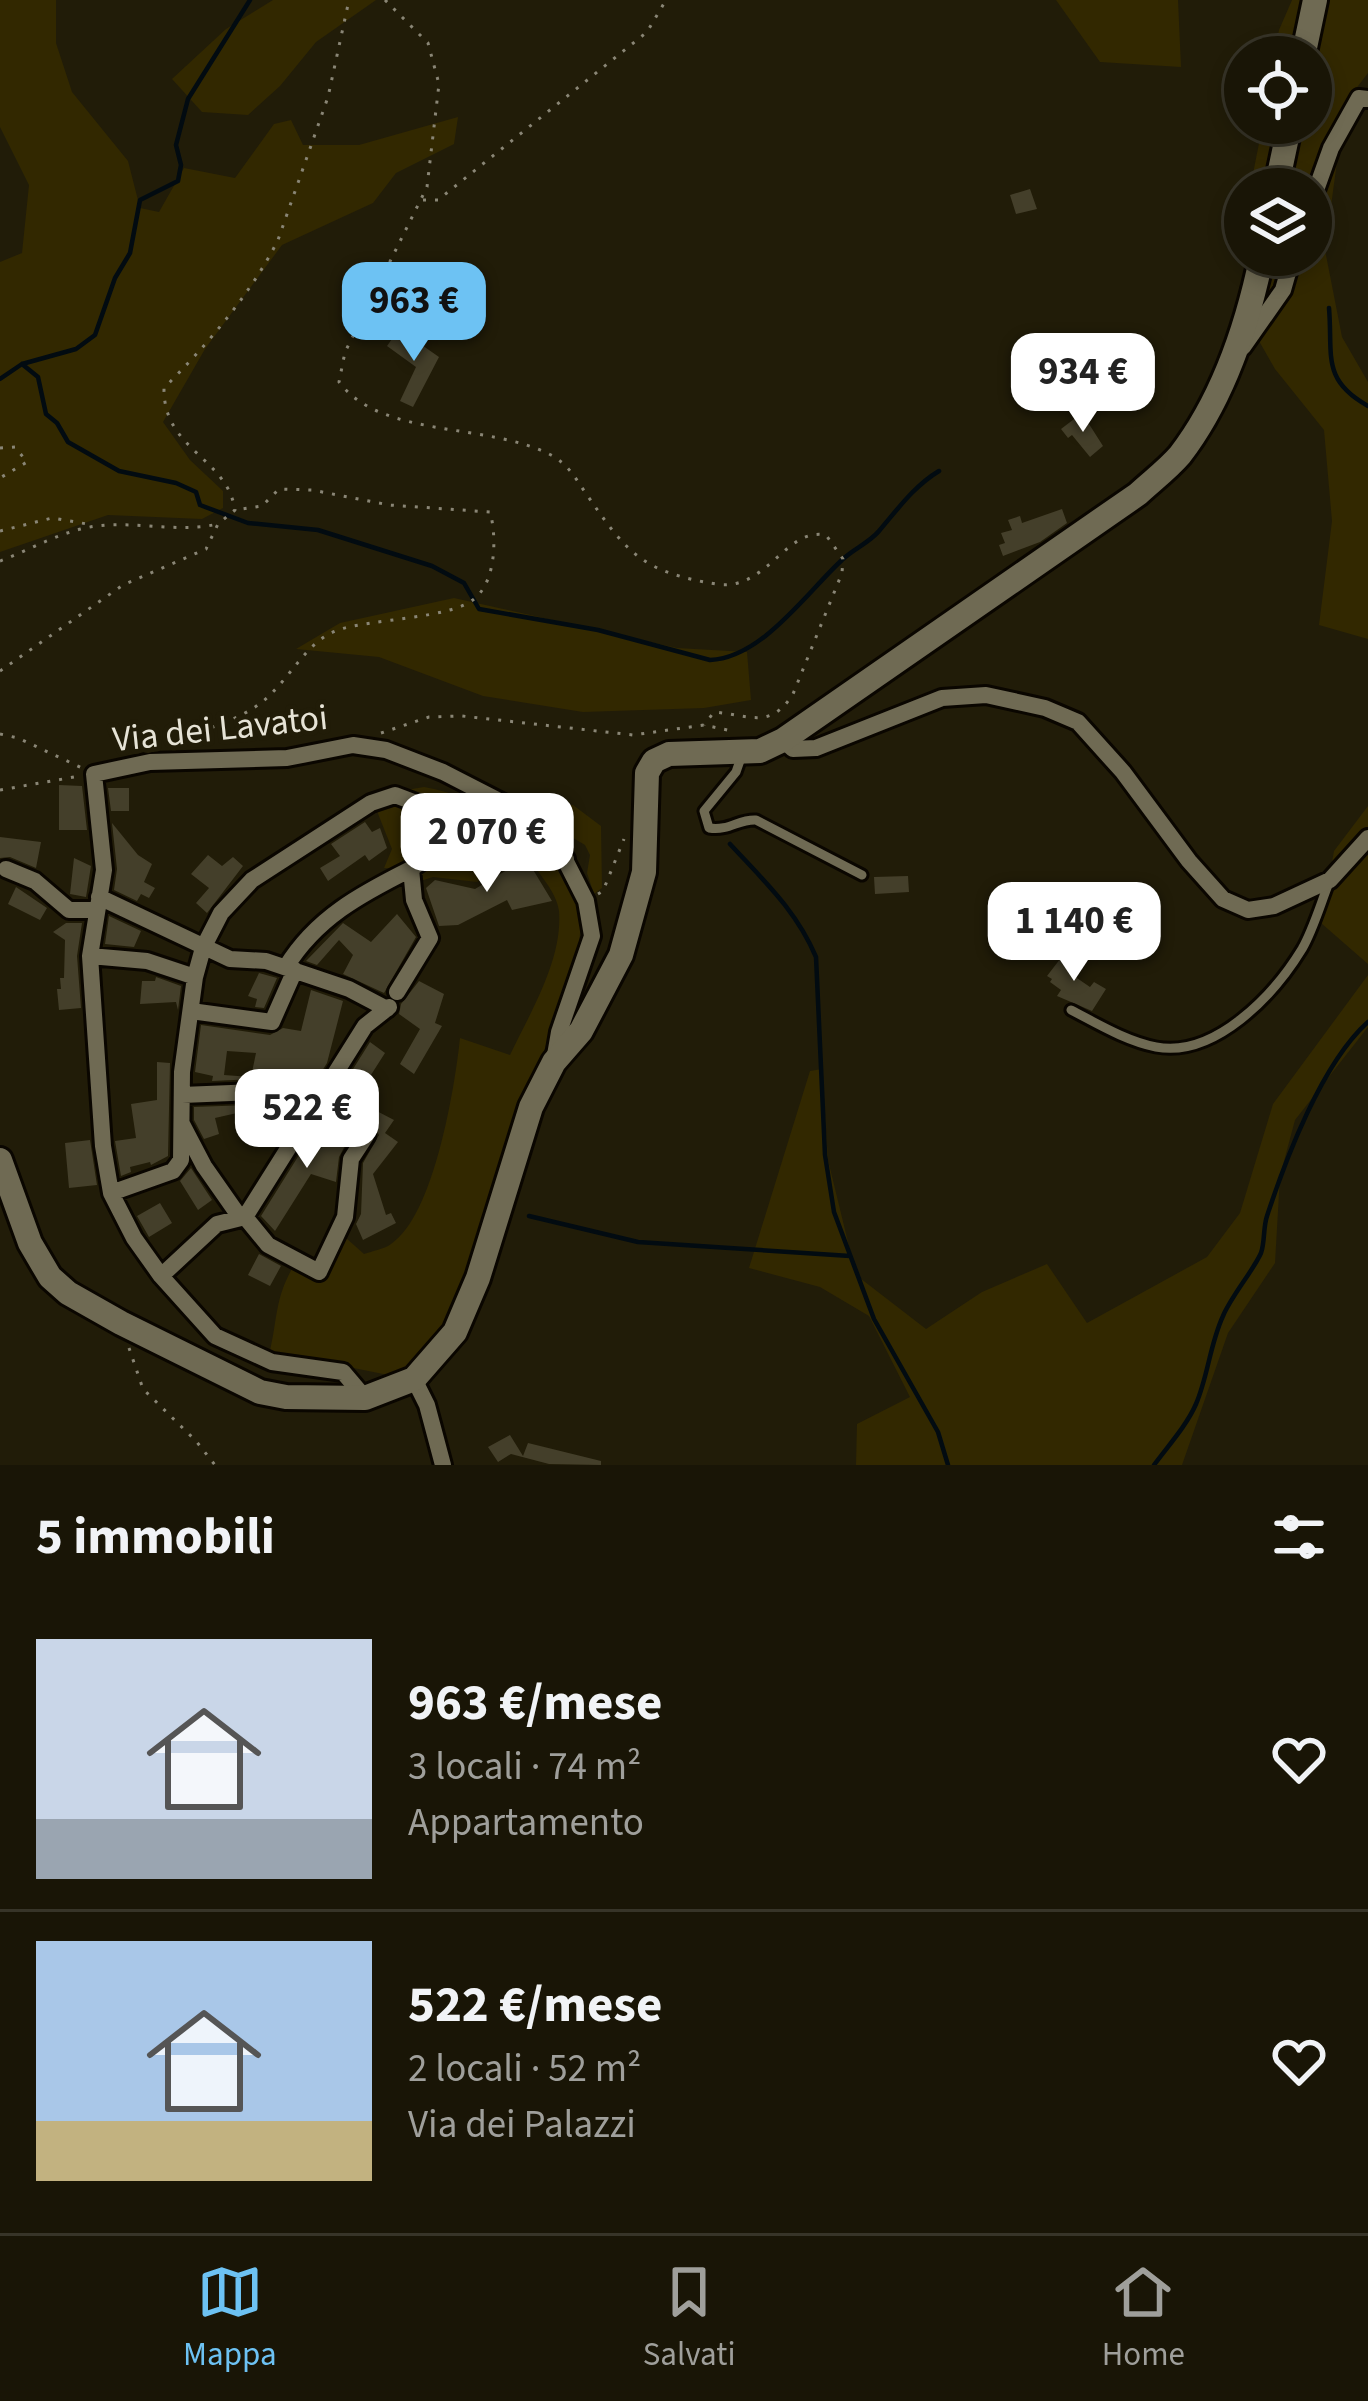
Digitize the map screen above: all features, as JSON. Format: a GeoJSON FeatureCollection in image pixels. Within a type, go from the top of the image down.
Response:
{"type":"FeatureCollection","features":[{"type":"Feature","properties":{"kind":"street"},"geometry":{"type":"LineString","coordinates":[[1308,36],[1315,0]]}},
{"type":"Feature","properties":{"kind":"street"},"geometry":{"type":"LineString","coordinates":[[1324,168],[1359,98],[1368,99]]}},
{"type":"Feature","properties":{"kind":"street"},"geometry":{"type":"LineString","coordinates":[[1226,372],[1256,276]]}},
{"type":"Feature","properties":{"kind":"street"},"geometry":{"type":"LineString","coordinates":[[762,748],[1138,494],[1179,455],[1226,372],[1283,290],[1287,276]]}},
{"type":"Feature","properties":{"kind":"street"},"geometry":{"type":"LineString","coordinates":[[0,1160],[30,1243],[50,1277],[121,1323],[260,1392],[365,1398],[414,1379],[455,1332],[478,1278],[531,1107],[554,1062],[581,1031],[621,955],[644,872],[645,789],[655,761],[669,754],[816,748],[942,698],[986,695],[1046,708],[1078,722],[1223,899],[1247,910],[1274,906],[1330,880],[1368,838]]}},
{"type":"Feature","properties":{"kind":"street"},"geometry":{"type":"LineString","coordinates":[[353,745],[386,750],[443,772],[515,808],[545,828],[566,859],[586,901],[592,936],[559,1032],[554,1062]]}},
{"type":"Feature","properties":{"kind":"street","name":"Via dei Lavatoi"},"geometry":{"type":"LineString","coordinates":[[94,774],[150,762],[287,758],[353,745]]}},
{"type":"Feature","properties":{"kind":"street"},"geometry":{"type":"LineString","coordinates":[[94,774],[104,870],[90,956],[103,1146],[112,1193],[134,1238],[161,1276],[214,1336],[272,1362],[343,1372],[365,1398]]}},
{"type":"Feature","properties":{"kind":"street"},"geometry":{"type":"LineString","coordinates":[[112,1193],[173,1171],[183,1154],[182,1072],[203,948],[221,913],[252,880],[371,803],[395,795],[461,832],[566,859]]}},
{"type":"Feature","properties":{"kind":"street"},"geometry":{"type":"LineString","coordinates":[[190,1012],[272,1022],[303,939],[339,908],[411,869],[461,832]]}},
{"type":"Feature","properties":{"kind":"street"},"geometry":{"type":"LineString","coordinates":[[6,869],[35,881],[69,910],[97,903],[230,959],[266,961],[391,1003]]}},
{"type":"Feature","properties":{"kind":"street"},"geometry":{"type":"LineString","coordinates":[[161,1276],[217,1225],[242,1216],[365,1026],[391,1003],[430,938],[414,900],[411,869]]}},
{"type":"Feature","properties":{"kind":"street"},"geometry":{"type":"LineString","coordinates":[[90,956],[148,961],[196,977]]}},
{"type":"Feature","properties":{"kind":"street"},"geometry":{"type":"LineString","coordinates":[[182,1095],[282,1091],[317,1100],[366,1136],[351,1159],[345,1217],[319,1272],[268,1245],[204,1166],[182,1123]]}},
{"type":"Feature","properties":{"kind":"street"},"geometry":{"type":"LineString","coordinates":[[414,1379],[427,1405],[443,1465]]}},
{"type":"Feature","properties":{"kind":"lane"},"geometry":{"type":"LineString","coordinates":[[762,748],[704,811],[709,828],[727,830],[756,820],[862,875]]}},
{"type":"Feature","properties":{"kind":"lane"},"geometry":{"type":"LineString","coordinates":[[1071,1010],[1160,1048],[1199,1046],[1226,1030],[1282,978],[1304,944],[1330,880]]}},
{"type":"Feature","properties":{"kind":"path"},"geometry":{"type":"LineString","coordinates":[[235,510],[224,479],[188,448],[172,426],[163,405],[164,388],[267,262],[278,241],[328,97],[349,0]]}},
{"type":"Feature","properties":{"kind":"path"},"geometry":{"type":"LineString","coordinates":[[353,745],[429,716],[534,722],[633,735],[704,725],[714,712],[769,718],[782,711],[793,694],[842,573],[843,559],[826,535],[814,532],[800,538],[768,569],[733,586],[640,561],[621,544],[567,465],[549,454],[508,439],[387,416],[349,396],[339,382],[345,352],[428,187],[439,84],[428,43],[385,0]]}},
{"type":"Feature","properties":{"kind":"path"},"geometry":{"type":"LineString","coordinates":[[421,200],[438,200],[646,32],[666,0]]}},
{"type":"Feature","properties":{"kind":"path"},"geometry":{"type":"LineString","coordinates":[[0,448],[15,447],[27,462],[0,478]]}},
{"type":"Feature","properties":{"kind":"path"},"geometry":{"type":"LineString","coordinates":[[0,671],[123,585],[206,549],[218,524],[235,510],[262,506],[279,489],[312,490],[389,506],[490,512],[495,529],[486,586],[472,602],[341,629],[314,642],[294,672],[260,704],[235,718],[153,745]]}},
{"type":"Feature","properties":{"kind":"path"},"geometry":{"type":"LineString","coordinates":[[0,531],[52,518],[95,526],[200,528],[218,524]]}},
{"type":"Feature","properties":{"kind":"path"},"geometry":{"type":"LineString","coordinates":[[0,561],[95,526]]}},
{"type":"Feature","properties":{"kind":"path"},"geometry":{"type":"LineString","coordinates":[[0,734],[94,774]]}},
{"type":"Feature","properties":{"kind":"path"},"geometry":{"type":"LineString","coordinates":[[0,790],[94,774]]}},
{"type":"Feature","properties":{"kind":"path"},"geometry":{"type":"LineString","coordinates":[[586,901],[603,891],[629,826]]}},
{"type":"Feature","properties":{"kind":"path"},"geometry":{"type":"LineString","coordinates":[[121,1323],[143,1389],[215,1465]]}},
{"type":"Feature","properties":{"kind":"shaded area"},"geometry":{"type":"Polygon","coordinates":[[[0,0],[56,0],[56,43],[72,92],[128,161],[140,208],[159,212],[184,168],[235,178],[274,124],[291,120],[303,145],[359,145],[458,117],[454,144],[396,173],[373,203],[282,245],[205,349],[163,422],[190,460],[223,491],[223,508],[202,519],[108,515],[0,552],[0,262],[22,253],[29,185],[0,127],[0,0]]]}},
{"type":"Feature","properties":{"kind":"shaded area"},"geometry":{"type":"Polygon","coordinates":[[[273,0],[376,0],[316,42],[280,86],[248,115],[202,112],[172,79],[226,29],[273,0]]]}},
{"type":"Feature","properties":{"kind":"shaded area"},"geometry":{"type":"Polygon","coordinates":[[[1056,0],[1178,0],[1181,67],[1100,62],[1056,0]]]}},
{"type":"Feature","properties":{"kind":"shaded area"},"geometry":{"type":"Polygon","coordinates":[[[1292,0],[1368,0],[1368,73],[1345,103],[1332,199],[1332,168],[1254,168],[1259,144],[1332,144],[1332,36],[1278,36],[1292,0]]]}},
{"type":"Feature","properties":{"kind":"shaded area"},"geometry":{"type":"Polygon","coordinates":[[[1255,276],[1330,276],[1342,337],[1368,382],[1368,639],[1319,625],[1332,521],[1324,430],[1275,369],[1251,327],[1255,276]]]}},
{"type":"Feature","properties":{"kind":"shaded area"},"geometry":{"type":"Polygon","coordinates":[[[454,598],[677,648],[747,652],[751,700],[704,708],[583,712],[483,696],[379,657],[296,649],[340,623],[454,598]]]}},
{"type":"Feature","properties":{"kind":"shaded area"},"geometry":{"type":"Polygon","coordinates":[[[424,787],[497,813],[538,843],[568,884],[580,930],[578,954],[444,1336],[418,1368],[393,1376],[270,1351],[283,1287],[294,1265],[321,1278],[346,1238],[364,1254],[388,1246],[406,1229],[440,1149],[460,1038],[510,1055],[544,985],[559,929],[554,896],[525,854],[477,882],[433,877],[411,884],[400,869],[384,868],[392,849],[371,796],[424,787]]]}},
{"type":"Feature","properties":{"kind":"shaded area"},"geometry":{"type":"Polygon","coordinates":[[[557,805],[573,805],[601,826],[602,888],[594,894],[585,845],[539,818],[557,805]]]}},
{"type":"Feature","properties":{"kind":"shaded area"},"geometry":{"type":"Polygon","coordinates":[[[1368,806],[1368,964],[1321,923],[1334,851],[1368,806]]]}},
{"type":"Feature","properties":{"kind":"shaded area"},"geometry":{"type":"Polygon","coordinates":[[[1368,975],[1368,1027],[1295,1120],[1280,1176],[1275,1263],[1228,1333],[1182,1465],[856,1465],[857,1424],[910,1397],[869,1316],[820,1287],[749,1268],[810,1071],[822,1069],[828,1160],[856,1275],[926,1329],[982,1292],[1047,1264],[1087,1323],[1207,1257],[1240,1213],[1273,1104],[1368,975]]]}},
{"type":"Feature","properties":{"kind":"building"},"geometry":{"type":"Polygon","coordinates":[[[1030,189],[1037,209],[1016,214],[1010,195],[1030,189]]]}},
{"type":"Feature","properties":{"kind":"building"},"geometry":{"type":"Polygon","coordinates":[[[399,329],[439,357],[413,407],[400,401],[416,367],[387,346],[399,329]]]}},
{"type":"Feature","properties":{"kind":"building"},"geometry":{"type":"Polygon","coordinates":[[[1082,413],[1103,446],[1090,457],[1061,429],[1082,413]]]}},
{"type":"Feature","properties":{"kind":"building"},"geometry":{"type":"Polygon","coordinates":[[[1062,509],[1067,523],[1040,542],[1003,556],[999,545],[1005,543],[1001,533],[1012,530],[1008,520],[1020,516],[1022,523],[1062,509]]]}},
{"type":"Feature","properties":{"kind":"building"},"geometry":{"type":"Polygon","coordinates":[[[59,785],[82,786],[87,830],[59,830],[59,785]]]}},
{"type":"Feature","properties":{"kind":"building"},"geometry":{"type":"Polygon","coordinates":[[[108,788],[129,788],[129,811],[111,811],[108,788]]]}},
{"type":"Feature","properties":{"kind":"building"},"geometry":{"type":"Polygon","coordinates":[[[365,822],[372,832],[380,828],[387,848],[369,861],[365,855],[328,881],[320,868],[340,856],[331,844],[365,822]]]}},
{"type":"Feature","properties":{"kind":"building"},"geometry":{"type":"Polygon","coordinates":[[[112,823],[138,855],[152,864],[144,882],[155,888],[149,898],[141,894],[137,901],[114,890],[117,869],[112,823]]]}},
{"type":"Feature","properties":{"kind":"building"},"geometry":{"type":"Polygon","coordinates":[[[0,837],[41,842],[36,868],[10,857],[0,858],[0,837]]]}},
{"type":"Feature","properties":{"kind":"building"},"geometry":{"type":"Polygon","coordinates":[[[208,855],[222,866],[233,857],[243,866],[207,913],[196,903],[209,888],[191,874],[208,855]]]}},
{"type":"Feature","properties":{"kind":"building"},"geometry":{"type":"Polygon","coordinates":[[[74,858],[91,866],[86,897],[70,894],[74,858]]]}},
{"type":"Feature","properties":{"kind":"building"},"geometry":{"type":"Polygon","coordinates":[[[522,861],[529,863],[552,901],[512,910],[507,900],[458,925],[439,926],[426,888],[435,880],[475,889],[522,861]]]}},
{"type":"Feature","properties":{"kind":"building"},"geometry":{"type":"Polygon","coordinates":[[[908,876],[909,892],[875,894],[874,877],[908,876]]]}},
{"type":"Feature","properties":{"kind":"building"},"geometry":{"type":"Polygon","coordinates":[[[16,887],[47,908],[40,920],[8,904],[16,887]]]}},
{"type":"Feature","properties":{"kind":"building"},"geometry":{"type":"Polygon","coordinates":[[[397,914],[416,937],[384,993],[343,974],[353,955],[339,940],[317,965],[306,961],[343,923],[371,942],[397,914]]]}},
{"type":"Feature","properties":{"kind":"building"},"geometry":{"type":"Polygon","coordinates":[[[109,916],[141,931],[134,947],[105,944],[109,916]]]}},
{"type":"Feature","properties":{"kind":"building"},"geometry":{"type":"Polygon","coordinates":[[[66,923],[82,923],[77,956],[81,1008],[59,1010],[57,989],[64,978],[65,940],[53,932],[66,923]]]}},
{"type":"Feature","properties":{"kind":"building"},"geometry":{"type":"Polygon","coordinates":[[[1067,950],[1082,962],[1071,974],[1090,987],[1094,982],[1106,989],[1092,1011],[1057,996],[1061,990],[1047,976],[1067,950]]]}},
{"type":"Feature","properties":{"kind":"building"},"geometry":{"type":"Polygon","coordinates":[[[259,973],[277,978],[264,1008],[255,1007],[257,999],[248,996],[259,973]]]}},
{"type":"Feature","properties":{"kind":"building"},"geometry":{"type":"Polygon","coordinates":[[[156,977],[181,986],[178,1010],[176,1002],[140,1004],[142,981],[156,977]]]}},
{"type":"Feature","properties":{"kind":"building"},"geometry":{"type":"Polygon","coordinates":[[[419,981],[444,994],[435,1023],[442,1026],[414,1074],[400,1064],[420,1029],[399,1014],[419,981]]]}},
{"type":"Feature","properties":{"kind":"building"},"geometry":{"type":"Polygon","coordinates":[[[311,990],[343,1001],[327,1063],[312,1087],[282,1078],[212,1081],[213,1076],[195,1072],[201,1025],[270,1035],[283,1028],[301,1031],[311,990]],[[227,1051],[224,1075],[251,1077],[256,1053],[227,1051]]]}},
{"type":"Feature","properties":{"kind":"building"},"geometry":{"type":"Polygon","coordinates":[[[370,1042],[385,1053],[360,1092],[375,1101],[371,1108],[394,1120],[385,1133],[398,1142],[373,1174],[386,1215],[391,1213],[396,1223],[363,1240],[356,1224],[361,1214],[363,1163],[379,1135],[373,1125],[333,1101],[370,1042]]]}},
{"type":"Feature","properties":{"kind":"building"},"geometry":{"type":"Polygon","coordinates":[[[157,1062],[170,1063],[168,1156],[151,1165],[130,1167],[131,1172],[121,1176],[115,1141],[136,1138],[131,1104],[157,1100],[157,1062]]]}},
{"type":"Feature","properties":{"kind":"building"},"geometry":{"type":"Polygon","coordinates":[[[280,1104],[298,1109],[274,1147],[237,1113],[215,1118],[219,1134],[204,1139],[194,1120],[194,1107],[280,1104]]]}},
{"type":"Feature","properties":{"kind":"building"},"geometry":{"type":"Polygon","coordinates":[[[319,1123],[348,1140],[339,1157],[336,1182],[311,1174],[275,1231],[261,1216],[319,1123]]]}},
{"type":"Feature","properties":{"kind":"building"},"geometry":{"type":"Polygon","coordinates":[[[90,1140],[97,1185],[69,1188],[65,1143],[90,1140]]]}},
{"type":"Feature","properties":{"kind":"building"},"geometry":{"type":"Polygon","coordinates":[[[191,1168],[212,1200],[198,1210],[180,1181],[191,1168]]]}},
{"type":"Feature","properties":{"kind":"building"},"geometry":{"type":"Polygon","coordinates":[[[160,1203],[172,1223],[149,1237],[137,1216],[160,1203]]]}},
{"type":"Feature","properties":{"kind":"building"},"geometry":{"type":"Polygon","coordinates":[[[259,1254],[281,1266],[270,1286],[248,1275],[259,1254]]]}},
{"type":"Feature","properties":{"kind":"building"},"geometry":{"type":"Polygon","coordinates":[[[510,1435],[523,1456],[528,1443],[601,1461],[601,1465],[549,1464],[511,1454],[498,1462],[488,1447],[510,1435]]]}},
{"type":"Feature","properties":{"kind":"waterway"},"geometry":{"type":"LineString","coordinates":[[0,379],[22,364],[76,349],[95,335],[115,278],[130,253],[140,200],[178,181],[181,165],[176,145],[188,99],[250,0]]}},
{"type":"Feature","properties":{"kind":"waterway"},"geometry":{"type":"LineString","coordinates":[[1329,308],[1336,376],[1368,406]]}},
{"type":"Feature","properties":{"kind":"waterway"},"geometry":{"type":"LineString","coordinates":[[22,364],[38,377],[46,414],[68,442],[119,471],[176,483],[196,492],[200,505],[248,523],[318,530],[432,566],[464,583],[479,609],[598,630],[710,660],[748,648],[765,636],[939,471]]}},
{"type":"Feature","properties":{"kind":"waterway"},"geometry":{"type":"LineString","coordinates":[[730,844],[789,910],[816,957],[825,1155],[834,1212],[874,1319],[938,1432],[948,1465]]}},
{"type":"Feature","properties":{"kind":"waterway"},"geometry":{"type":"LineString","coordinates":[[1154,1465],[1196,1404],[1223,1316],[1261,1253],[1267,1216],[1307,1113],[1335,1061],[1368,1022]]}},
{"type":"Feature","properties":{"kind":"waterway"},"geometry":{"type":"LineString","coordinates":[[529,1216],[638,1242],[850,1256]]}}]}
